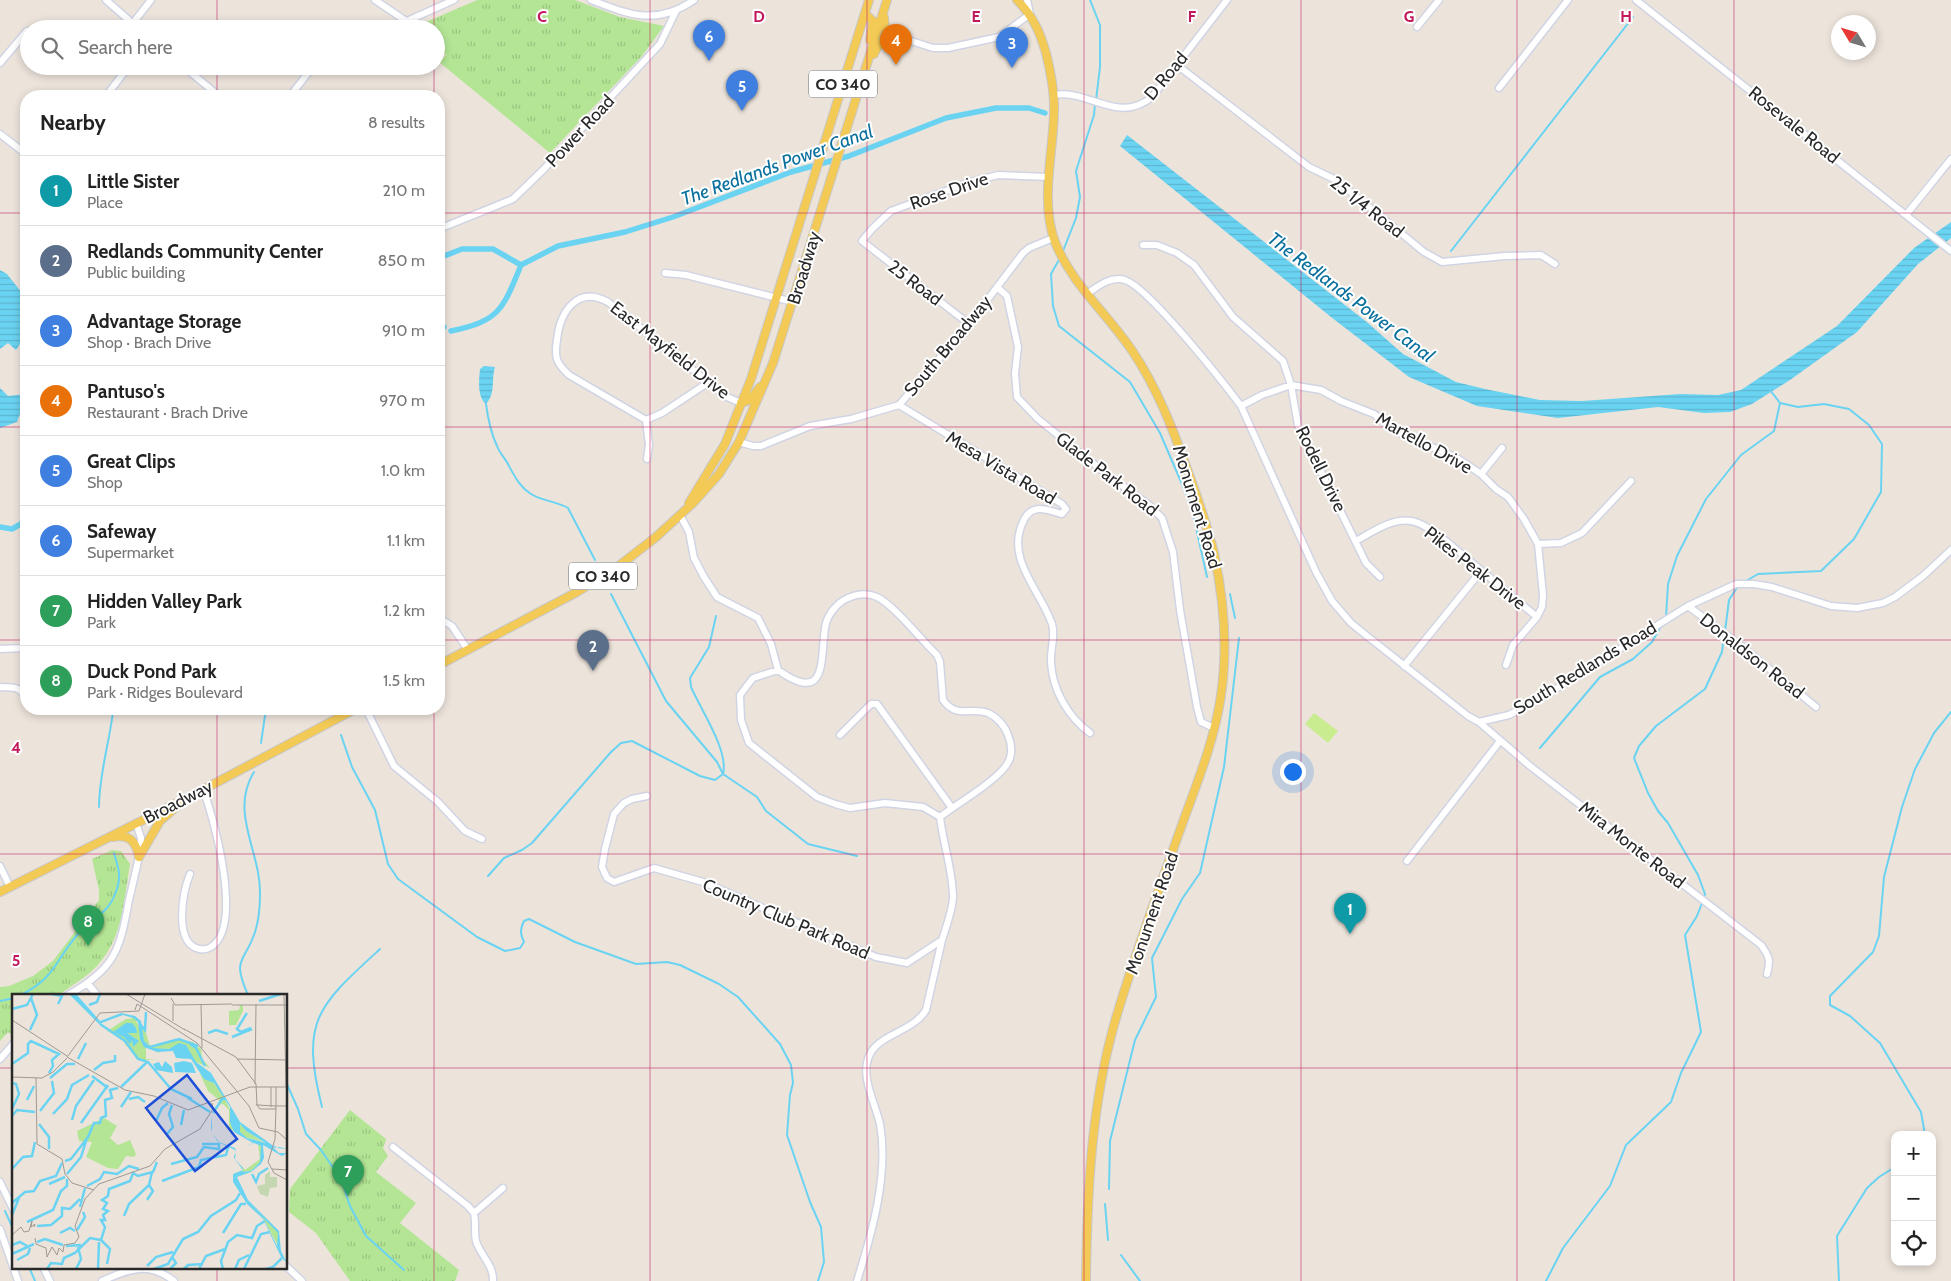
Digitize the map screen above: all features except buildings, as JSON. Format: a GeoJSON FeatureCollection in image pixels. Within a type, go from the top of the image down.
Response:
{"type":"FeatureCollection","features":[{"type":"Feature","properties":{"kind":"main road","name":"Broadway"},"geometry":{"type":"LineString","coordinates":[[680,514],[715,462],[742,403],[869,0]]}},
{"type":"Feature","properties":{"kind":"main road","name":"Broadway"},"geometry":{"type":"LineString","coordinates":[[445,662],[562,600],[636,554],[706,490],[719,474],[739,442],[776,354],[887,0]]}},
{"type":"Feature","properties":{"kind":"main road"},"geometry":{"type":"LineString","coordinates":[[887,0],[884,23],[887,31],[896,36]]}},
{"type":"Feature","properties":{"kind":"main road","name":"Monument Road"},"geometry":{"type":"LineString","coordinates":[[1017,0],[1030,14],[1042,39],[1050,69],[1054,95],[1054,130],[1048,208],[1053,238],[1066,265],[1087,294],[1123,337],[1149,380],[1176,438],[1207,527],[1219,578],[1224,631],[1223,679],[1214,728],[1123,996],[1108,1048],[1094,1134],[1086,1281]]}},
{"type":"Feature","properties":{"kind":"main road"},"geometry":{"type":"LineString","coordinates":[[859,88],[873,25],[871,19],[865,14]]}},
{"type":"Feature","properties":{"kind":"main road"},"geometry":{"type":"LineString","coordinates":[[859,88],[879,44],[888,38],[896,36]]}},
{"type":"Feature","properties":{"kind":"main road"},"geometry":{"type":"LineString","coordinates":[[742,403],[750,400],[758,392],[776,354]]}},
{"type":"Feature","properties":{"kind":"main road","name":"Broadway"},"geometry":{"type":"LineString","coordinates":[[0,892],[191,796],[344,715]]}},
{"type":"Feature","properties":{"kind":"main road"},"geometry":{"type":"LineString","coordinates":[[139,857],[160,821],[191,796]]}},
{"type":"Feature","properties":{"kind":"main road"},"geometry":{"type":"LineString","coordinates":[[104,839],[120,836],[128,837],[136,844],[139,857]]}},
{"type":"Feature","properties":{"kind":"street"},"geometry":{"type":"LineString","coordinates":[[106,0],[129,20]]}},
{"type":"Feature","properties":{"kind":"street"},"geometry":{"type":"LineString","coordinates":[[135,20],[151,0]]}},
{"type":"Feature","properties":{"kind":"street"},"geometry":{"type":"LineString","coordinates":[[376,0],[405,20]]}},
{"type":"Feature","properties":{"kind":"street"},"geometry":{"type":"LineString","coordinates":[[408,20],[454,0]]}},
{"type":"Feature","properties":{"kind":"street"},"geometry":{"type":"LineString","coordinates":[[591,0],[621,11],[641,15],[666,14],[676,11],[694,0]]}},
{"type":"Feature","properties":{"kind":"street"},"geometry":{"type":"LineString","coordinates":[[896,36],[933,48],[948,48],[1000,37],[1030,14],[1027,0]]}},
{"type":"Feature","properties":{"kind":"street","name":"D Road"},"geometry":{"type":"LineString","coordinates":[[1054,95],[1070,94],[1102,105],[1122,108],[1142,104],[1152,98],[1227,0]]}},
{"type":"Feature","properties":{"kind":"street"},"geometry":{"type":"LineString","coordinates":[[1417,27],[1439,0]]}},
{"type":"Feature","properties":{"kind":"street"},"geometry":{"type":"LineString","coordinates":[[1499,88],[1568,0]]}},
{"type":"Feature","properties":{"kind":"street","name":"Rosevale Road"},"geometry":{"type":"LineString","coordinates":[[1636,0],[1951,251]]}},
{"type":"Feature","properties":{"kind":"street","name":"Power Road"},"geometry":{"type":"LineString","coordinates":[[445,227],[513,199],[544,169],[654,50],[668,31],[676,11]]}},
{"type":"Feature","properties":{"kind":"street"},"geometry":{"type":"LineString","coordinates":[[0,62],[20,40]]}},
{"type":"Feature","properties":{"kind":"street","name":"25 1/4 Road"},"geometry":{"type":"LineString","coordinates":[[1177,65],[1309,167],[1336,180],[1424,252],[1442,262],[1505,256],[1541,255],[1555,264]]}},
{"type":"Feature","properties":{"kind":"street"},"geometry":{"type":"LineString","coordinates":[[111,90],[122,75]]}},
{"type":"Feature","properties":{"kind":"street"},"geometry":{"type":"LineString","coordinates":[[194,75],[212,90]]}},
{"type":"Feature","properties":{"kind":"street"},"geometry":{"type":"LineString","coordinates":[[295,90],[306,75]]}},
{"type":"Feature","properties":{"kind":"street"},"geometry":{"type":"LineString","coordinates":[[0,134],[20,149]]}},
{"type":"Feature","properties":{"kind":"street"},"geometry":{"type":"LineString","coordinates":[[1906,215],[1951,159]]}},
{"type":"Feature","properties":{"kind":"street","name":"Rose Drive"},"geometry":{"type":"LineString","coordinates":[[862,242],[872,229],[891,211],[967,182],[998,175],[1049,177]]}},
{"type":"Feature","properties":{"kind":"street","name":"South Broadway"},"geometry":{"type":"LineString","coordinates":[[739,442],[760,446],[810,426],[851,419],[899,405],[969,324],[1023,253],[1029,248],[1053,238]]}},
{"type":"Feature","properties":{"kind":"street","name":"25 Road"},"geometry":{"type":"LineString","coordinates":[[862,242],[969,324]]}},
{"type":"Feature","properties":{"kind":"street","name":"Rodell Drive"},"geometry":{"type":"LineString","coordinates":[[1143,245],[1157,245],[1177,253],[1194,265],[1233,317],[1283,361],[1291,384],[1298,426],[1366,563],[1380,577]]}},
{"type":"Feature","properties":{"kind":"street"},"geometry":{"type":"LineString","coordinates":[[665,273],[696,277],[793,302]]}},
{"type":"Feature","properties":{"kind":"street"},"geometry":{"type":"LineString","coordinates":[[1087,294],[1103,283],[1115,279],[1127,281],[1140,289],[1201,356],[1241,406],[1326,592],[1351,623],[1468,716],[1479,722]]}},
{"type":"Feature","properties":{"kind":"street","name":"Glade Park Road"},"geometry":{"type":"LineString","coordinates":[[997,288],[1007,296],[1018,347],[1015,372],[1017,397],[1038,419],[1109,476],[1149,505],[1162,518],[1173,552],[1180,610],[1200,722],[1214,728]]}},
{"type":"Feature","properties":{"kind":"street","name":"East Mayfield Drive"},"geometry":{"type":"LineString","coordinates":[[646,420],[569,375],[557,359],[555,350],[557,334],[563,316],[572,304],[580,298],[598,296],[608,302],[727,397],[742,403]]}},
{"type":"Feature","properties":{"kind":"street"},"geometry":{"type":"LineString","coordinates":[[647,459],[649,445],[646,420],[670,408],[709,382]]}},
{"type":"Feature","properties":{"kind":"street"},"geometry":{"type":"LineString","coordinates":[[1241,406],[1262,395],[1291,384]]}},
{"type":"Feature","properties":{"kind":"street","name":"Martello Drive"},"geometry":{"type":"LineString","coordinates":[[1291,384],[1321,390],[1374,414],[1396,431],[1457,458],[1481,474],[1496,489],[1508,497],[1524,519],[1538,544],[1543,595],[1542,607],[1537,617]]}},
{"type":"Feature","properties":{"kind":"street","name":"Mesa Vista Road"},"geometry":{"type":"LineString","coordinates":[[899,405],[1053,498],[1066,509],[1062,514],[1044,508],[1031,512],[1024,518],[1020,527],[1018,542],[1028,579],[1052,623],[1051,662],[1056,685],[1067,710],[1078,724],[1090,732]]}},
{"type":"Feature","properties":{"kind":"street"},"geometry":{"type":"LineString","coordinates":[[1481,474],[1502,448]]}},
{"type":"Feature","properties":{"kind":"street"},"geometry":{"type":"LineString","coordinates":[[1538,544],[1561,543],[1582,533],[1631,481]]}},
{"type":"Feature","properties":{"kind":"street"},"geometry":{"type":"LineString","coordinates":[[680,514],[689,532],[694,558],[717,597],[758,618],[771,644],[778,670],[792,680],[808,682],[818,677],[826,623],[836,607],[843,600],[855,595],[871,595],[884,601],[938,655],[943,700],[946,704],[956,711],[988,713],[1002,725],[1010,740],[1010,759],[1004,768],[977,792],[940,817]]}},
{"type":"Feature","properties":{"kind":"street","name":"Pikes Peak Drive"},"geometry":{"type":"LineString","coordinates":[[1356,541],[1391,523],[1411,521],[1430,530],[1537,617]]}},
{"type":"Feature","properties":{"kind":"street","name":"South Redlands Road"},"geometry":{"type":"LineString","coordinates":[[1479,722],[1509,715],[1543,697],[1688,606],[1736,584],[1772,586],[1830,606],[1843,608],[1872,606],[1894,597],[1923,576],[1951,550]]}},
{"type":"Feature","properties":{"kind":"street"},"geometry":{"type":"LineString","coordinates":[[1404,666],[1481,571]]}},
{"type":"Feature","properties":{"kind":"street","name":"Donaldson Road"},"geometry":{"type":"LineString","coordinates":[[1688,606],[1739,644],[1816,707]]}},
{"type":"Feature","properties":{"kind":"street"},"geometry":{"type":"LineString","coordinates":[[1506,665],[1513,645],[1537,617]]}},
{"type":"Feature","properties":{"kind":"street"},"geometry":{"type":"LineString","coordinates":[[445,622],[452,626],[468,650]]}},
{"type":"Feature","properties":{"kind":"street"},"geometry":{"type":"LineString","coordinates":[[0,649],[20,648]]}},
{"type":"Feature","properties":{"kind":"street"},"geometry":{"type":"LineString","coordinates":[[778,670],[753,678],[740,695],[741,720],[749,743],[817,797],[835,804],[850,808],[886,803],[923,807],[940,817],[948,853],[953,899],[926,1010],[923,1015],[871,1052],[866,1065],[868,1085],[882,1135],[881,1166],[875,1222],[857,1281]]}},
{"type":"Feature","properties":{"kind":"street"},"geometry":{"type":"LineString","coordinates":[[0,687],[20,689]]}},
{"type":"Feature","properties":{"kind":"street"},"geometry":{"type":"LineString","coordinates":[[840,735],[871,704],[877,704],[952,808]]}},
{"type":"Feature","properties":{"kind":"street"},"geometry":{"type":"LineString","coordinates":[[369,715],[394,766],[438,802],[465,831],[482,839]]}},
{"type":"Feature","properties":{"kind":"street","name":"Mira Monte Road"},"geometry":{"type":"LineString","coordinates":[[1479,722],[1500,741],[1761,945],[1769,955],[1771,962],[1767,974]]}},
{"type":"Feature","properties":{"kind":"street"},"geometry":{"type":"LineString","coordinates":[[1408,860],[1500,741]]}},
{"type":"Feature","properties":{"kind":"street"},"geometry":{"type":"LineString","coordinates":[[190,874],[185,890],[184,934],[192,946],[204,950],[211,947],[218,940],[222,932],[226,911],[226,888],[213,816],[203,789]]}},
{"type":"Feature","properties":{"kind":"street","name":"Country Club Park Road"},"geometry":{"type":"LineString","coordinates":[[647,796],[624,803],[614,814],[604,849],[602,867],[607,878],[614,882],[654,868],[703,882],[876,958],[907,963],[942,940]]}},
{"type":"Feature","properties":{"kind":"street"},"geometry":{"type":"LineString","coordinates":[[70,994],[88,984],[107,966],[118,948],[139,857],[141,838],[136,823]]}},
{"type":"Feature","properties":{"kind":"street"},"geometry":{"type":"LineString","coordinates":[[0,866],[10,887]]}},
{"type":"Feature","properties":{"kind":"street"},"geometry":{"type":"LineString","coordinates":[[88,984],[96,994]]}},
{"type":"Feature","properties":{"kind":"street"},"geometry":{"type":"LineString","coordinates":[[0,1059],[12,1045]]}},
{"type":"Feature","properties":{"kind":"street"},"geometry":{"type":"LineString","coordinates":[[393,1147],[468,1206],[474,1213],[477,1244],[491,1269],[493,1281]]}},
{"type":"Feature","properties":{"kind":"street"},"geometry":{"type":"LineString","coordinates":[[0,1182],[12,1207]]}},
{"type":"Feature","properties":{"kind":"street"},"geometry":{"type":"LineString","coordinates":[[474,1213],[503,1188]]}},
{"type":"Feature","properties":{"kind":"street"},"geometry":{"type":"LineString","coordinates":[[0,1229],[12,1264]]}},
{"type":"Feature","properties":{"kind":"street"},"geometry":{"type":"LineString","coordinates":[[14,1268],[18,1281]]}},
{"type":"Feature","properties":{"kind":"street"},"geometry":{"type":"LineString","coordinates":[[44,1268],[50,1281]]}},
{"type":"Feature","properties":{"kind":"street"},"geometry":{"type":"LineString","coordinates":[[102,1281],[132,1269],[144,1268],[158,1271],[174,1281]]}},
{"type":"Feature","properties":{"kind":"street"},"geometry":{"type":"LineString","coordinates":[[288,1268],[302,1281]]}},
{"type":"Feature","properties":{"kind":"green space"},"geometry":{"type":"Polygon","coordinates":[[[477,0],[575,0],[620,17],[664,26],[642,56],[550,153],[445,67],[445,56],[447,54],[445,54],[445,20],[431,20],[477,0]]]}},
{"type":"Feature","properties":{"kind":"green space"},"geometry":{"type":"Polygon","coordinates":[[[1314,713],[1338,731],[1328,743],[1305,724],[1314,713]]]}},
{"type":"Feature","properties":{"kind":"green space"},"geometry":{"type":"Polygon","coordinates":[[[112,850],[121,851],[130,864],[122,916],[111,946],[103,959],[91,972],[59,994],[12,994],[12,1035],[8,1032],[0,1041],[0,987],[9,986],[33,976],[53,961],[99,900],[99,890],[92,859],[112,850]]]}},
{"type":"Feature","properties":{"kind":"green space"},"geometry":{"type":"Polygon","coordinates":[[[350,1110],[386,1139],[383,1148],[388,1156],[376,1172],[416,1203],[400,1223],[459,1270],[455,1281],[350,1281],[316,1233],[289,1212],[290,1189],[350,1110]]]}},
{"type":"Feature","properties":{"kind":"water"},"geometry":{"type":"Polygon","coordinates":[[[1127,135],[1368,323],[1403,354],[1456,382],[1540,400],[1582,401],[1680,394],[1718,395],[1741,390],[1837,326],[1914,248],[1951,222],[1951,238],[1918,264],[1857,332],[1790,380],[1752,404],[1730,412],[1704,413],[1658,407],[1558,418],[1477,406],[1409,377],[1331,317],[1120,146],[1127,135]]]}},
{"type":"Feature","properties":{"kind":"water"},"geometry":{"type":"Polygon","coordinates":[[[0,270],[7,274],[20,290],[20,344],[16,350],[8,343],[0,349],[0,270]]]}},
{"type":"Feature","properties":{"kind":"water"},"geometry":{"type":"Polygon","coordinates":[[[484,366],[495,367],[492,391],[486,404],[481,397],[479,388],[480,369],[484,366]]]}},
{"type":"Feature","properties":{"kind":"water"},"geometry":{"type":"Polygon","coordinates":[[[0,388],[8,396],[20,395],[20,414],[17,422],[0,428],[0,388]]]}},
{"type":"Feature","properties":{"kind":"waterway"},"geometry":{"type":"LineString","coordinates":[[1090,0],[1100,25],[1100,67],[1096,100]]}},
{"type":"Feature","properties":{"kind":"waterway"},"geometry":{"type":"LineString","coordinates":[[1451,251],[1633,17]]}},
{"type":"Feature","properties":{"kind":"waterway"},"geometry":{"type":"LineString","coordinates":[[1063,251],[1076,218],[1080,197],[1076,171],[1094,115],[1095,104]]}},
{"type":"Feature","properties":{"kind":"waterway","name":"The Redlands Power Canal"},"geometry":{"type":"LineString","coordinates":[[451,331],[480,323],[498,311],[504,303],[521,265],[558,246],[625,232],[673,217],[791,172],[849,156],[946,118],[996,108],[1029,108],[1045,113]]}},
{"type":"Feature","properties":{"kind":"waterway","name":"The Redlands Power Canal"},"geometry":{"type":"LineString","coordinates":[[445,256],[462,249],[493,249],[521,265]]}},
{"type":"Feature","properties":{"kind":"waterway"},"geometry":{"type":"LineString","coordinates":[[1060,258],[1051,274],[1053,306],[1059,326],[1130,382],[1160,433],[1191,505],[1207,577]]}},
{"type":"Feature","properties":{"kind":"waterway"},"geometry":{"type":"LineString","coordinates":[[1666,617],[1668,584],[1677,556],[1706,499],[1741,455],[1774,431],[1780,403],[1770,390]]}},
{"type":"Feature","properties":{"kind":"waterway"},"geometry":{"type":"LineString","coordinates":[[1746,581],[1758,574],[1821,571],[1854,539],[1881,492],[1882,444],[1869,425],[1849,409],[1824,404],[1798,407],[1780,403]]}},
{"type":"Feature","properties":{"kind":"waterway"},"geometry":{"type":"LineString","coordinates":[[486,404],[495,441],[518,482],[535,496],[568,508],[595,560]]}},
{"type":"Feature","properties":{"kind":"waterway","name":"The Redlands Power Canal"},"geometry":{"type":"LineString","coordinates":[[0,527],[12,529],[20,524]]}},
{"type":"Feature","properties":{"kind":"waterway"},"geometry":{"type":"LineString","coordinates":[[1725,631],[1729,600],[1738,586]]}},
{"type":"Feature","properties":{"kind":"waterway"},"geometry":{"type":"LineString","coordinates":[[611,594],[666,701],[717,762],[723,774],[757,797],[766,811],[808,844],[857,856]]}},
{"type":"Feature","properties":{"kind":"waterway"},"geometry":{"type":"LineString","coordinates":[[1230,594],[1235,618]]}},
{"type":"Feature","properties":{"kind":"waterway"},"geometry":{"type":"LineString","coordinates":[[488,876],[504,858],[532,843],[621,743],[632,741],[700,776],[715,780],[723,774],[724,765],[718,742],[691,687],[690,678],[709,647],[716,616]]}},
{"type":"Feature","properties":{"kind":"waterway"},"geometry":{"type":"LineString","coordinates":[[1540,748],[1600,677],[1633,659],[1652,642],[1661,626]]}},
{"type":"Feature","properties":{"kind":"waterway"},"geometry":{"type":"LineString","coordinates":[[1704,898],[1705,894],[1698,875],[1648,793],[1634,758],[1639,746],[1656,726],[1705,689],[1722,652],[1724,635]]}},
{"type":"Feature","properties":{"kind":"waterway"},"geometry":{"type":"LineString","coordinates":[[1109,1189],[1110,1141],[1135,1040],[1156,997],[1152,958],[1182,899],[1200,873],[1224,767],[1239,638]]}},
{"type":"Feature","properties":{"kind":"waterway"},"geometry":{"type":"LineString","coordinates":[[1924,1131],[1921,1112],[1880,1043],[1850,1016],[1830,1005],[1830,996],[1873,952],[1879,936],[1884,877],[1902,807],[1915,769],[1934,733],[1951,712]]}},
{"type":"Feature","properties":{"kind":"waterway"},"geometry":{"type":"LineString","coordinates":[[99,807],[99,795],[112,715]]}},
{"type":"Feature","properties":{"kind":"waterway"},"geometry":{"type":"LineString","coordinates":[[261,743],[265,715]]}},
{"type":"Feature","properties":{"kind":"waterway"},"geometry":{"type":"LineString","coordinates":[[341,735],[352,767],[375,810],[388,864],[398,879],[477,937],[505,951],[520,948],[524,942],[521,934],[522,927],[524,921],[529,919],[575,942],[636,964],[667,962],[680,965],[719,984],[738,997],[780,1044],[791,1065],[793,1083],[790,1095],[787,1135],[810,1202],[821,1227],[824,1262],[818,1281]]}},
{"type":"Feature","properties":{"kind":"waterway"},"geometry":{"type":"LineString","coordinates":[[248,994],[240,967],[256,927],[260,899],[259,878],[245,817],[247,787],[254,772]]}},
{"type":"Feature","properties":{"kind":"waterway"},"geometry":{"type":"LineString","coordinates":[[23,994],[49,974],[71,942],[109,906],[119,878],[114,853]]}},
{"type":"Feature","properties":{"kind":"waterway"},"geometry":{"type":"LineString","coordinates":[[1546,1281],[1563,1248],[1610,1186],[1626,1145],[1671,1102],[1681,1073],[1701,1032],[1685,935],[1697,916],[1702,903]]}},
{"type":"Feature","properties":{"kind":"waterway"},"geometry":{"type":"LineString","coordinates":[[322,1107],[313,1054],[314,1034],[320,1017],[329,1001],[342,986],[380,949]]}},
{"type":"Feature","properties":{"kind":"waterway"},"geometry":{"type":"LineString","coordinates":[[0,1001],[12,998]]}},
{"type":"Feature","properties":{"kind":"waterway"},"geometry":{"type":"LineString","coordinates":[[288,1086],[306,1134],[321,1150],[341,1179],[350,1206],[366,1236],[404,1270]]}},
{"type":"Feature","properties":{"kind":"waterway"},"geometry":{"type":"LineString","coordinates":[[1839,1281],[1837,1236],[1867,1188],[1891,1170]]}},
{"type":"Feature","properties":{"kind":"waterway"},"geometry":{"type":"LineString","coordinates":[[1105,1204],[1108,1240]]}},
{"type":"Feature","properties":{"kind":"waterway"},"geometry":{"type":"LineString","coordinates":[[5,1211],[12,1227]]}},
{"type":"Feature","properties":{"kind":"waterway"},"geometry":{"type":"LineString","coordinates":[[1121,1255],[1140,1281]]}},
{"type":"Feature","properties":{"kind":"waterway"},"geometry":{"type":"LineString","coordinates":[[29,1268],[35,1281]]}},
{"type":"Feature","properties":{"kind":"place","name":"Safeway"},"geometry":{"type":"Point","coordinates":[709,61]}},
{"type":"Feature","properties":{"kind":"place","name":"Pantuso's"},"geometry":{"type":"Point","coordinates":[896,65]}},
{"type":"Feature","properties":{"kind":"place","name":"Advantage Storage"},"geometry":{"type":"Point","coordinates":[1012,68]}},
{"type":"Feature","properties":{"kind":"place","name":"Great Clips"},"geometry":{"type":"Point","coordinates":[742,111]}},
{"type":"Feature","properties":{"kind":"place","name":"Redlands Community Center"},"geometry":{"type":"Point","coordinates":[593,671]}},
{"type":"Feature","properties":{"kind":"place","name":"Little Sister"},"geometry":{"type":"Point","coordinates":[1350,934]}},
{"type":"Feature","properties":{"kind":"place","name":"Duck Pond Park"},"geometry":{"type":"Point","coordinates":[88,946]}},
{"type":"Feature","properties":{"kind":"place","name":"Hidden Valley Park"},"geometry":{"type":"Point","coordinates":[348,1196]}}]}
